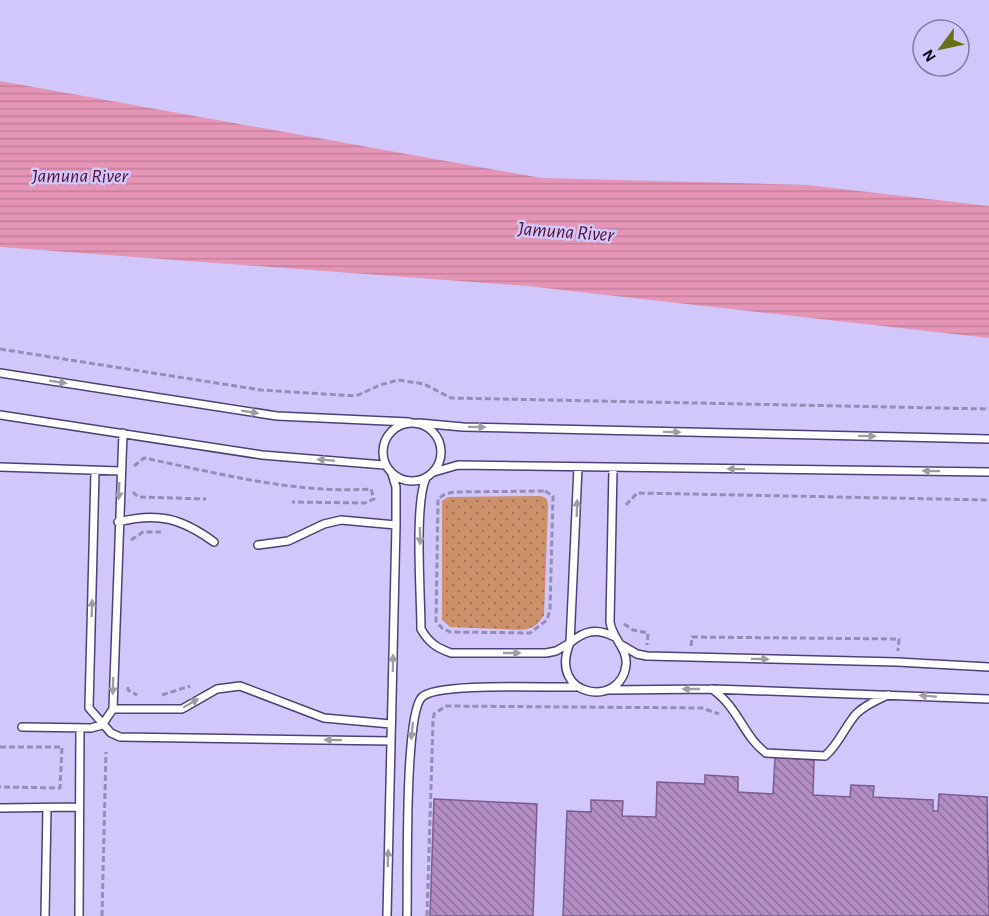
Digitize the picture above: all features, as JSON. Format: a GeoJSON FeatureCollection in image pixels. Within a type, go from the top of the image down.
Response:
{"type":"FeatureCollection","features":[{"type":"Feature","properties":{"kind":"lane"},"geometry":{"type":"LineString","coordinates":[[0,373],[277,416],[409,422],[463,427],[989,439]]}},
{"type":"Feature","properties":{"kind":"lane"},"geometry":{"type":"LineString","coordinates":[[0,415],[262,455],[384,465]]}},
{"type":"Feature","properties":{"kind":"lane"},"geometry":{"type":"LineString","coordinates":[[409,422],[400,424],[386,437],[382,446],[384,465],[392,474],[408,481],[426,478]]}},
{"type":"Feature","properties":{"kind":"lane"},"geometry":{"type":"LineString","coordinates":[[419,423],[428,427],[440,443],[439,463],[434,472]]}},
{"type":"Feature","properties":{"kind":"lane"},"geometry":{"type":"LineString","coordinates":[[22,727],[80,729],[102,725],[113,709],[123,433]]}},
{"type":"Feature","properties":{"kind":"lane"},"geometry":{"type":"LineString","coordinates":[[615,638],[597,630],[578,636],[556,651],[546,653],[451,653],[437,648],[427,639],[421,629],[420,523],[422,486],[426,478],[434,472],[458,465],[989,472]]}},
{"type":"Feature","properties":{"kind":"lane"},"geometry":{"type":"LineString","coordinates":[[0,467],[95,472],[120,471]]}},
{"type":"Feature","properties":{"kind":"lane"},"geometry":{"type":"LineString","coordinates":[[576,687],[566,672],[564,662],[570,642],[578,467]]}},
{"type":"Feature","properties":{"kind":"lane"},"geometry":{"type":"LineString","coordinates":[[613,468],[610,622],[615,638],[620,644],[638,654],[690,658],[897,662],[989,667]]}},
{"type":"Feature","properties":{"kind":"lane"},"geometry":{"type":"LineString","coordinates":[[95,472],[89,708],[102,725],[120,737],[391,741]]}},
{"type":"Feature","properties":{"kind":"lane"},"geometry":{"type":"LineString","coordinates":[[387,916],[396,525],[396,488],[392,474]]}},
{"type":"Feature","properties":{"kind":"lane"},"geometry":{"type":"LineString","coordinates":[[118,522],[135,518],[162,517],[183,522],[214,542]]}},
{"type":"Feature","properties":{"kind":"lane"},"geometry":{"type":"LineString","coordinates":[[258,545],[288,541],[324,524],[341,520],[396,525]]}},
{"type":"Feature","properties":{"kind":"lane"},"geometry":{"type":"LineString","coordinates":[[609,690],[617,684],[626,665],[620,644]]}},
{"type":"Feature","properties":{"kind":"lane"},"geometry":{"type":"LineString","coordinates":[[113,709],[182,709],[217,689],[240,686],[324,718],[392,724]]}},
{"type":"Feature","properties":{"kind":"lane"},"geometry":{"type":"LineString","coordinates":[[407,916],[411,741],[414,709],[422,696],[438,690],[576,687],[591,692],[712,689],[989,699]]}},
{"type":"Feature","properties":{"kind":"lane"},"geometry":{"type":"LineString","coordinates":[[712,689],[729,702],[755,742],[766,753],[825,756],[844,735],[854,716],[873,702],[891,694]]}},
{"type":"Feature","properties":{"kind":"lane"},"geometry":{"type":"LineString","coordinates":[[79,916],[80,729]]}},
{"type":"Feature","properties":{"kind":"lane"},"geometry":{"type":"LineString","coordinates":[[0,808],[79,807]]}},
{"type":"Feature","properties":{"kind":"lane"},"geometry":{"type":"LineString","coordinates":[[45,916],[48,808]]}},
{"type":"Feature","properties":{"kind":"path"},"geometry":{"type":"LineString","coordinates":[[0,349],[261,390],[340,396],[356,396],[398,380],[424,384],[452,398],[989,409]]}},
{"type":"Feature","properties":{"kind":"path"},"geometry":{"type":"LineString","coordinates":[[133,469],[144,458],[254,480],[320,489],[371,489],[374,493],[374,499],[365,503],[292,502]]}},
{"type":"Feature","properties":{"kind":"path"},"geometry":{"type":"LineString","coordinates":[[130,485],[138,497],[206,499]]}},
{"type":"Feature","properties":{"kind":"path"},"geometry":{"type":"LineString","coordinates":[[545,491],[553,496],[550,610],[547,620],[530,633],[450,632],[438,624],[438,500],[445,494],[545,491]]}},
{"type":"Feature","properties":{"kind":"path"},"geometry":{"type":"LineString","coordinates":[[624,509],[631,497],[637,493],[989,500]]}},
{"type":"Feature","properties":{"kind":"path"},"geometry":{"type":"LineString","coordinates":[[129,549],[131,540],[143,532],[171,533]]}},
{"type":"Feature","properties":{"kind":"path"},"geometry":{"type":"LineString","coordinates":[[621,619],[627,627],[648,633],[647,656]]}},
{"type":"Feature","properties":{"kind":"path"},"geometry":{"type":"LineString","coordinates":[[690,658],[692,637],[899,639],[897,662]]}},
{"type":"Feature","properties":{"kind":"path"},"geometry":{"type":"LineString","coordinates":[[128,679],[128,690],[139,696]]}},
{"type":"Feature","properties":{"kind":"path"},"geometry":{"type":"LineString","coordinates":[[162,695],[190,686]]}},
{"type":"Feature","properties":{"kind":"path"},"geometry":{"type":"LineString","coordinates":[[428,916],[433,722],[434,714],[438,710],[446,706],[702,708],[719,714]]}},
{"type":"Feature","properties":{"kind":"path"},"geometry":{"type":"LineString","coordinates":[[0,747],[62,747],[60,788],[0,787]]}},
{"type":"Feature","properties":{"kind":"path"},"geometry":{"type":"LineString","coordinates":[[102,916],[106,752]]}},
{"type":"Feature","properties":{"kind":"shaded area"},"geometry":{"type":"Polygon","coordinates":[[[541,496],[547,499],[548,506],[544,615],[542,618],[537,624],[520,630],[450,627],[442,620],[442,501],[448,497],[541,496]]]}},
{"type":"Feature","properties":{"kind":"water","name":"Jamuna River"},"geometry":{"type":"Polygon","coordinates":[[[0,81],[541,178],[807,185],[989,206],[989,338],[527,286],[0,247],[0,81]]]}},
{"type":"Feature","properties":{"kind":"building"},"geometry":{"type":"Polygon","coordinates":[[[775,757],[814,760],[813,795],[850,797],[851,785],[874,786],[873,797],[933,800],[933,811],[938,811],[939,794],[987,797],[989,916],[563,916],[567,811],[591,812],[591,800],[623,801],[622,816],[656,817],[657,782],[705,784],[705,775],[738,777],[738,792],[773,794],[775,757]]]}},
{"type":"Feature","properties":{"kind":"building"},"geometry":{"type":"Polygon","coordinates":[[[434,799],[537,804],[533,916],[430,916],[434,799]]]}}]}
